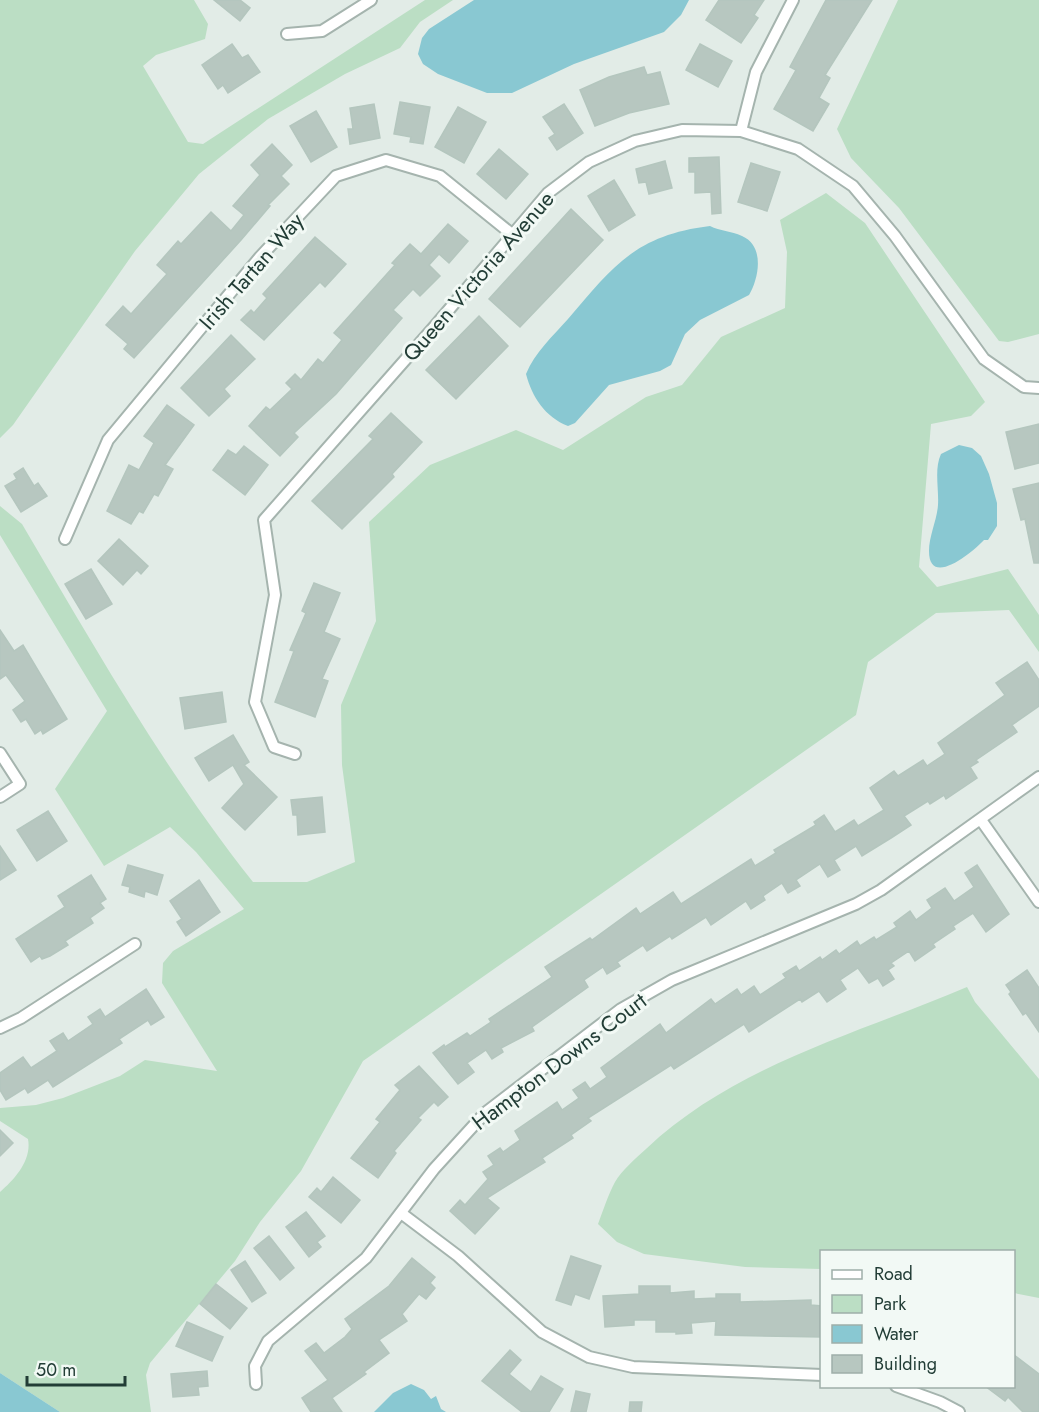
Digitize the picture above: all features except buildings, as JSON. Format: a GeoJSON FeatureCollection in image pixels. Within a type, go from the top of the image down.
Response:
{"type":"FeatureCollection","features":[{"type":"Feature","properties":{"kind":"street"},"geometry":{"type":"LineString","coordinates":[[287,34],[322,31],[371,0]]}},
{"type":"Feature","properties":{"kind":"street"},"geometry":{"type":"LineString","coordinates":[[741,131],[756,72],[793,0]]}},
{"type":"Feature","properties":{"kind":"street","name":"Queen Victoria Avenue"},"geometry":{"type":"LineString","coordinates":[[295,754],[274,747],[255,702],[275,595],[264,520],[548,193],[589,162],[636,141],[682,130],[741,131],[798,149],[853,186],[895,236],[984,359],[1024,387],[1039,388]]}},
{"type":"Feature","properties":{"kind":"street","name":"Irish Tartan Way"},"geometry":{"type":"LineString","coordinates":[[65,539],[108,440],[260,257],[336,176],[386,160],[440,176],[513,235]]}},
{"type":"Feature","properties":{"kind":"street"},"geometry":{"type":"LineString","coordinates":[[0,753],[20,784],[0,797]]}},
{"type":"Feature","properties":{"kind":"street","name":"Hampton Downs Court"},"geometry":{"type":"LineString","coordinates":[[256,1384],[255,1366],[268,1341],[366,1258],[458,1140],[485,1113],[621,1009],[672,980],[856,904],[881,890],[1039,777]]}},
{"type":"Feature","properties":{"kind":"street"},"geometry":{"type":"LineString","coordinates":[[981,820],[1039,902]]}},
{"type":"Feature","properties":{"kind":"street"},"geometry":{"type":"LineString","coordinates":[[0,1028],[21,1018],[135,944]]}},
{"type":"Feature","properties":{"kind":"street"},"geometry":{"type":"LineString","coordinates":[[401,1213],[458,1256],[542,1332],[589,1357],[633,1367],[820,1375]]}},
{"type":"Feature","properties":{"kind":"street"},"geometry":{"type":"LineString","coordinates":[[901,1388],[959,1412]]}},
{"type":"Feature","properties":{"kind":"green space"},"geometry":{"type":"Polygon","coordinates":[[[0,0],[194,0],[208,24],[205,39],[156,55],[143,66],[188,142],[203,144],[425,0],[453,0],[420,22],[400,48],[345,74],[268,119],[199,174],[135,251],[13,425],[0,438],[0,0]]]}},
{"type":"Feature","properties":{"kind":"green space"},"geometry":{"type":"Polygon","coordinates":[[[898,0],[1039,0],[1039,334],[1008,342],[999,341],[899,208],[851,158],[837,129],[898,0]]]}},
{"type":"Feature","properties":{"kind":"green space"},"geometry":{"type":"Polygon","coordinates":[[[826,193],[865,223],[985,402],[971,416],[931,424],[919,567],[937,587],[1008,569],[1039,615],[1039,652],[1009,610],[936,613],[868,662],[856,715],[363,1061],[301,1171],[260,1222],[235,1261],[150,1363],[146,1375],[151,1412],[60,1412],[0,1373],[0,1192],[25,1162],[29,1147],[28,1139],[0,1121],[0,1108],[36,1105],[63,1098],[120,1076],[145,1060],[217,1071],[162,983],[163,963],[173,951],[244,909],[196,852],[170,827],[104,866],[55,789],[107,711],[0,535],[0,506],[22,524],[160,752],[189,796],[253,882],[307,882],[355,862],[342,765],[341,705],[376,621],[369,522],[430,465],[516,430],[563,450],[646,397],[682,385],[721,337],[785,308],[787,252],[780,220],[826,193]]]}},
{"type":"Feature","properties":{"kind":"green space"},"geometry":{"type":"Polygon","coordinates":[[[967,987],[975,1002],[1039,1079],[1039,1298],[1015,1293],[1015,1250],[820,1250],[820,1269],[745,1267],[644,1254],[617,1242],[598,1224],[612,1187],[625,1169],[681,1120],[718,1095],[799,1054],[967,987]]]}},
{"type":"Feature","properties":{"kind":"water"},"geometry":{"type":"Polygon","coordinates":[[[474,0],[689,0],[681,15],[664,32],[574,64],[512,93],[487,93],[438,74],[423,64],[418,54],[422,38],[429,29],[474,0]]]}},
{"type":"Feature","properties":{"kind":"water"},"geometry":{"type":"Polygon","coordinates":[[[710,226],[742,236],[754,247],[758,263],[753,288],[749,295],[700,320],[685,334],[671,365],[660,371],[609,385],[575,423],[568,426],[546,412],[532,391],[526,374],[545,345],[599,283],[628,256],[644,245],[684,230],[710,226]]]}},
{"type":"Feature","properties":{"kind":"water"},"geometry":{"type":"Polygon","coordinates":[[[959,445],[972,448],[981,456],[997,503],[997,526],[988,540],[984,540],[971,552],[953,564],[936,567],[931,562],[929,551],[938,505],[939,460],[941,454],[959,445]]]}},
{"type":"Feature","properties":{"kind":"water"},"geometry":{"type":"Polygon","coordinates":[[[0,1373],[60,1412],[0,1412],[0,1373]]]}},
{"type":"Feature","properties":{"kind":"water"},"geometry":{"type":"Polygon","coordinates":[[[411,1384],[424,1390],[431,1399],[436,1396],[441,1409],[446,1412],[374,1412],[393,1393],[411,1384]]]}}]}
